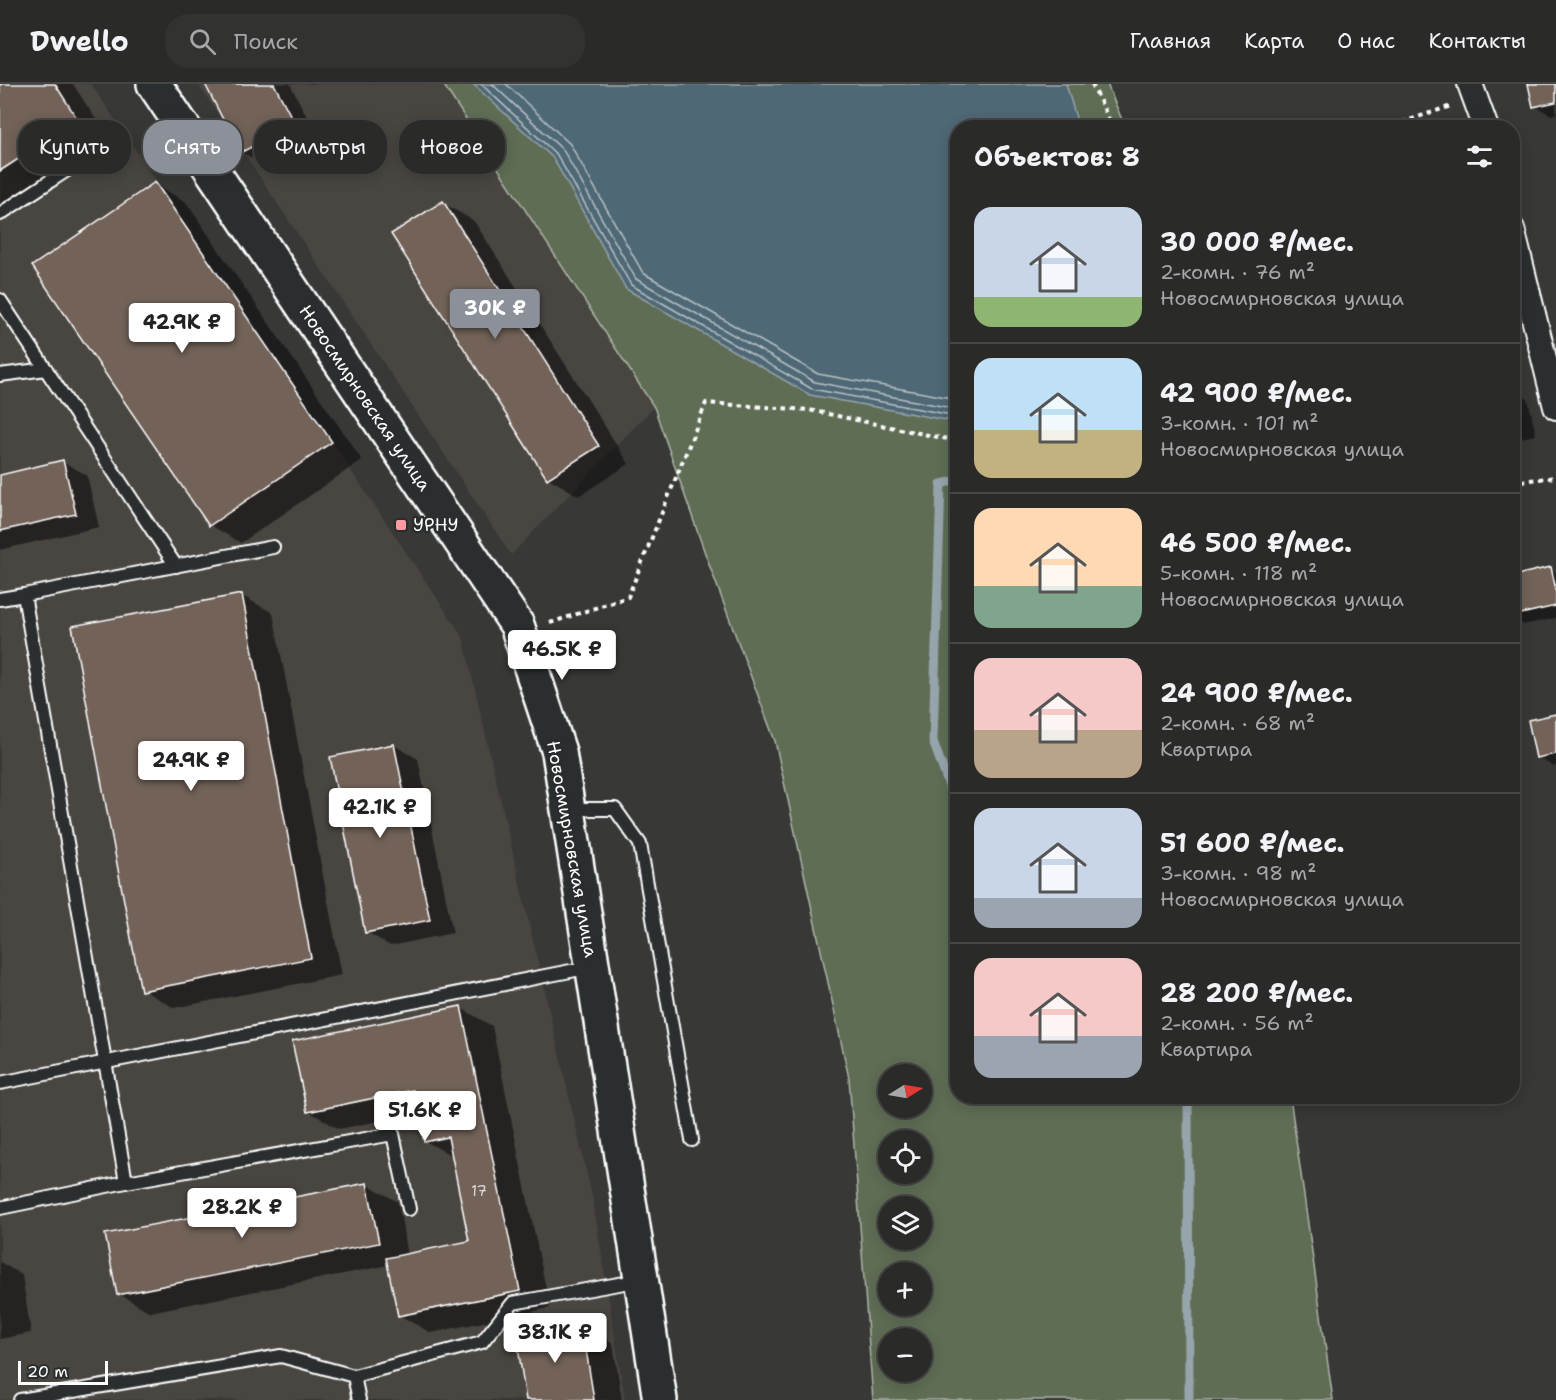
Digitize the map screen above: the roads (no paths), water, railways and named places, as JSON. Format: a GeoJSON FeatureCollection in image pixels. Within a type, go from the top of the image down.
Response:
{"type":"FeatureCollection","features":[{"type":"Feature","properties":{"kind":"street","name":"Новосмирновская улица"},"geometry":{"type":"LineString","coordinates":[[154,84],[517,626],[559,752],[660,1400]]}},
{"type":"Feature","properties":{"kind":"street"},"geometry":{"type":"LineString","coordinates":[[1472,91],[1483,120]]}},
{"type":"Feature","properties":{"kind":"street"},"geometry":{"type":"LineString","coordinates":[[1520,256],[1550,357],[1556,407]]}},
{"type":"Feature","properties":{"kind":"lane"},"geometry":{"type":"LineString","coordinates":[[0,214],[61,174]]}},
{"type":"Feature","properties":{"kind":"lane"},"geometry":{"type":"LineString","coordinates":[[0,300],[176,566]]}},
{"type":"Feature","properties":{"kind":"lane"},"geometry":{"type":"LineString","coordinates":[[0,375],[46,369]]}},
{"type":"Feature","properties":{"kind":"lane"},"geometry":{"type":"LineString","coordinates":[[0,599],[273,547]]}},
{"type":"Feature","properties":{"kind":"lane"},"geometry":{"type":"LineString","coordinates":[[24,595],[126,1182]]}},
{"type":"Feature","properties":{"kind":"lane"},"geometry":{"type":"LineString","coordinates":[[568,810],[615,809],[640,844],[692,1140]]}},
{"type":"Feature","properties":{"kind":"lane"},"geometry":{"type":"LineString","coordinates":[[0,1083],[593,967]]}},
{"type":"Feature","properties":{"kind":"lane"},"geometry":{"type":"LineString","coordinates":[[0,1208],[126,1182],[393,1134],[409,1209]]}},
{"type":"Feature","properties":{"kind":"lane"},"geometry":{"type":"LineString","coordinates":[[21,1400],[281,1356],[354,1376],[482,1342],[513,1303],[642,1280]]}},
{"type":"Feature","properties":{"kind":"lane"},"geometry":{"type":"LineString","coordinates":[[354,1376],[358,1400]]}},
{"type":"Feature","properties":{"kind":"water"},"geometry":{"type":"Polygon","coordinates":[[[473,84],[1066,84],[1077,120],[950,120],[950,421],[810,395],[626,289],[553,158],[473,84]]]}},
{"type":"Feature","properties":{"kind":"waterway"},"geometry":{"type":"LineString","coordinates":[[950,482],[941,484],[933,741],[950,788]]}},
{"type":"Feature","properties":{"kind":"waterway"},"geometry":{"type":"LineString","coordinates":[[1188,1104],[1189,1400]]}},
{"type":"Feature","properties":{"kind":"place","name":"УРНУ"},"geometry":{"type":"Point","coordinates":[401,525]}}]}
